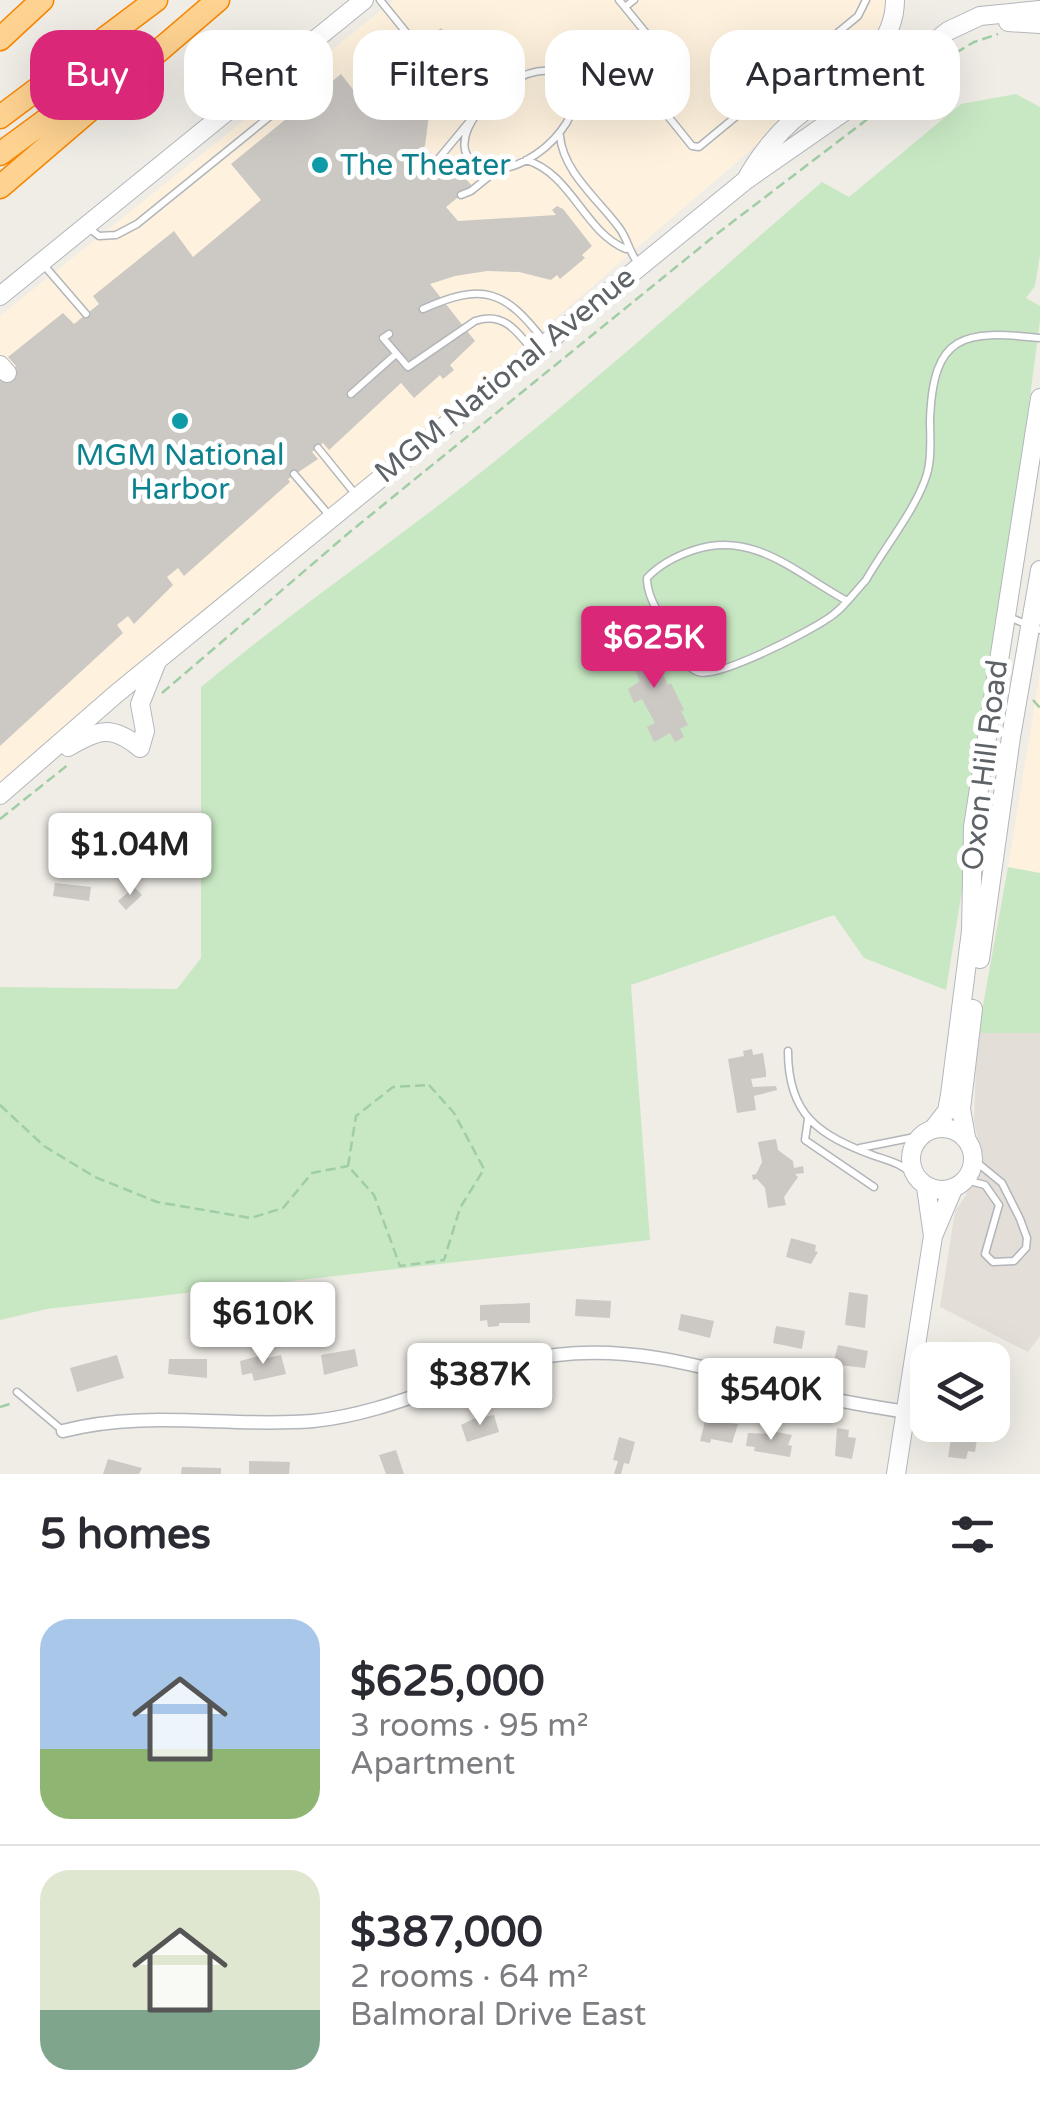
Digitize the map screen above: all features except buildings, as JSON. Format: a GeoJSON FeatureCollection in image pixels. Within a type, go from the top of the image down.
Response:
{"type":"FeatureCollection","features":[{"type":"Feature","properties":{"kind":"highway"},"geometry":{"type":"LineString","coordinates":[[0,31],[40,0]]}},
{"type":"Feature","properties":{"kind":"highway"},"geometry":{"type":"LineString","coordinates":[[0,39],[40,0]]}},
{"type":"Feature","properties":{"kind":"highway"},"geometry":{"type":"LineString","coordinates":[[0,117],[130,0]]}},
{"type":"Feature","properties":{"kind":"highway"},"geometry":{"type":"LineString","coordinates":[[0,117],[156,0]]}},
{"type":"Feature","properties":{"kind":"highway"},"geometry":{"type":"LineString","coordinates":[[0,154],[106,75],[217,0]]}},
{"type":"Feature","properties":{"kind":"highway"},"geometry":{"type":"LineString","coordinates":[[0,187],[217,0]]}},
{"type":"Feature","properties":{"kind":"main road"},"geometry":{"type":"LineString","coordinates":[[327,30],[364,0]]}},
{"type":"Feature","properties":{"kind":"main road"},"geometry":{"type":"LineString","coordinates":[[746,180],[766,146],[884,44],[895,15],[895,0]]}},
{"type":"Feature","properties":{"kind":"main road","name":"MGM National Avenue"},"geometry":{"type":"LineString","coordinates":[[950,30],[980,16],[1040,10]]}},
{"type":"Feature","properties":{"kind":"main road"},"geometry":{"type":"LineString","coordinates":[[954,30],[1004,22],[1040,24]]}},
{"type":"Feature","properties":{"kind":"main road"},"geometry":{"type":"LineString","coordinates":[[0,296],[216,120]]}},
{"type":"Feature","properties":{"kind":"main road","name":"MGM National Avenue"},"geometry":{"type":"LineString","coordinates":[[0,795],[158,659],[640,264],[746,180],[832,120]]}},
{"type":"Feature","properties":{"kind":"main road","name":"Oxon Hill Road"},"geometry":{"type":"LineString","coordinates":[[927,1133],[946,1110],[950,1096],[971,931],[973,827],[1040,398]]}},
{"type":"Feature","properties":{"kind":"main road","name":"Oxon Hill Road"},"geometry":{"type":"LineString","coordinates":[[966,1138],[961,1109],[968,1042],[1035,629],[1040,570]]}},
{"type":"Feature","properties":{"kind":"main road"},"geometry":{"type":"LineString","coordinates":[[42,761],[103,730],[140,748],[145,731],[140,704],[158,659]]}},
{"type":"Feature","properties":{"kind":"main road"},"geometry":{"type":"LineString","coordinates":[[896,1474],[933,1236],[921,1182],[911,1163],[912,1149],[927,1133],[945,1128],[966,1138],[974,1160],[944,1209],[941,1225],[933,1236]]}},
{"type":"Feature","properties":{"kind":"main road"},"geometry":{"type":"LineString","coordinates":[[921,1182],[941,1191],[960,1185]]}},
{"type":"Feature","properties":{"kind":"street"},"geometry":{"type":"LineString","coordinates":[[63,1431],[134,1420],[330,1419],[546,1356],[608,1351],[670,1358],[790,1389],[907,1412]]}},
{"type":"Feature","properties":{"kind":"lane"},"geometry":{"type":"LineString","coordinates":[[380,0],[405,30]]}},
{"type":"Feature","properties":{"kind":"lane"},"geometry":{"type":"LineString","coordinates":[[634,0],[622,4],[673,66],[656,79],[652,88],[655,100],[692,146],[699,148],[858,16],[866,0]]}},
{"type":"Feature","properties":{"kind":"lane"},"geometry":{"type":"LineString","coordinates":[[461,195],[472,192],[498,169],[526,160],[560,134],[572,112],[574,95],[566,80],[548,71],[525,75]]}},
{"type":"Feature","properties":{"kind":"lane"},"geometry":{"type":"LineString","coordinates":[[86,226],[99,236],[116,235],[137,224],[266,120]]}},
{"type":"Feature","properties":{"kind":"lane"},"geometry":{"type":"LineString","coordinates":[[436,164],[472,120]]}},
{"type":"Feature","properties":{"kind":"lane"},"geometry":{"type":"LineString","coordinates":[[472,120],[466,141],[471,158],[482,166],[498,169]]}},
{"type":"Feature","properties":{"kind":"lane"},"geometry":{"type":"LineString","coordinates":[[560,134],[571,168],[624,234],[627,249]]}},
{"type":"Feature","properties":{"kind":"lane"},"geometry":{"type":"LineString","coordinates":[[526,160],[543,167],[558,180],[612,243],[627,249],[640,264]]}},
{"type":"Feature","properties":{"kind":"lane"},"geometry":{"type":"LineString","coordinates":[[42,262],[86,314]]}},
{"type":"Feature","properties":{"kind":"lane"},"geometry":{"type":"LineString","coordinates":[[422,309],[460,294],[499,296],[519,310],[539,347]]}},
{"type":"Feature","properties":{"kind":"lane"},"geometry":{"type":"LineString","coordinates":[[389,334],[383,338],[408,367],[484,318],[508,323],[539,347]]}},
{"type":"Feature","properties":{"kind":"lane"},"geometry":{"type":"LineString","coordinates":[[847,601],[779,559],[747,546],[720,544],[698,548],[646,578],[651,598],[676,644],[687,663],[699,672],[710,674],[739,663],[826,620],[847,601],[866,580],[926,478],[932,388],[939,363],[954,347],[980,334],[1040,338]]}},
{"type":"Feature","properties":{"kind":"lane"},"geometry":{"type":"LineString","coordinates":[[350,394],[396,354]]}},
{"type":"Feature","properties":{"kind":"lane"},"geometry":{"type":"LineString","coordinates":[[318,448],[357,496]]}},
{"type":"Feature","properties":{"kind":"lane"},"geometry":{"type":"LineString","coordinates":[[294,474],[331,517]]}},
{"type":"Feature","properties":{"kind":"lane"},"geometry":{"type":"LineString","coordinates":[[1006,615],[1037,608]]}},
{"type":"Feature","properties":{"kind":"lane"},"geometry":{"type":"LineString","coordinates":[[1006,615],[1035,629]]}},
{"type":"Feature","properties":{"kind":"lane"},"geometry":{"type":"LineString","coordinates":[[788,1051],[794,1099],[809,1118],[826,1132],[901,1164],[921,1182]]}},
{"type":"Feature","properties":{"kind":"lane"},"geometry":{"type":"LineString","coordinates":[[809,1118],[805,1140],[874,1187]]}},
{"type":"Feature","properties":{"kind":"lane"},"geometry":{"type":"LineString","coordinates":[[860,1148],[927,1133]]}},
{"type":"Feature","properties":{"kind":"lane"},"geometry":{"type":"LineString","coordinates":[[960,1185],[984,1185],[999,1205],[985,1254],[993,1262],[1014,1261],[1026,1248],[1027,1238],[1020,1220],[1002,1183],[974,1160]]}},
{"type":"Feature","properties":{"kind":"lane"},"geometry":{"type":"LineString","coordinates":[[16,1392],[63,1431]]}},
{"type":"Feature","properties":{"kind":"path"},"geometry":{"type":"LineString","coordinates":[[154,702],[351,531],[718,233],[949,57],[974,42],[1009,34]]}},
{"type":"Feature","properties":{"kind":"path"},"geometry":{"type":"LineString","coordinates":[[1033,700],[1040,708]]}},
{"type":"Feature","properties":{"kind":"path"},"geometry":{"type":"LineString","coordinates":[[0,819],[77,758]]}},
{"type":"Feature","properties":{"kind":"path"},"geometry":{"type":"LineString","coordinates":[[429,1085],[454,1112],[484,1169],[460,1208],[444,1260],[400,1266],[374,1195],[348,1166],[356,1116],[393,1087],[429,1085]]}},
{"type":"Feature","properties":{"kind":"path"},"geometry":{"type":"LineString","coordinates":[[0,1104],[44,1146],[95,1177],[157,1202],[252,1218],[283,1208],[312,1173],[348,1166]]}},
{"type":"Feature","properties":{"kind":"path"},"geometry":{"type":"LineString","coordinates":[[0,1406],[26,1400]]}},
{"type":"Feature","properties":{"kind":"shaded area"},"geometry":{"type":"Polygon","coordinates":[[[394,0],[888,0],[881,30],[710,30],[710,120],[785,120],[42,761],[0,792],[0,316],[244,120],[333,120],[333,49],[353,33],[353,120],[525,120],[525,30],[357,30],[394,0]]]}},
{"type":"Feature","properties":{"kind":"shaded area"},"geometry":{"type":"Polygon","coordinates":[[[1040,672],[1040,873],[1008,867],[1040,672]]]}},
{"type":"Feature","properties":{"kind":"shaded area"},"geometry":{"type":"Polygon","coordinates":[[[977,1033],[1040,1033],[1040,1336],[1028,1352],[940,1307],[955,1211],[966,1195],[981,1156],[974,1121],[977,1033]]]}},
{"type":"Feature","properties":{"kind":"green space"},"geometry":{"type":"Polygon","coordinates":[[[1016,94],[1040,107],[1040,255],[1035,286],[1026,298],[1040,306],[1040,320],[981,771],[946,990],[864,958],[834,915],[631,985],[650,1240],[47,1309],[0,1320],[0,987],[177,989],[201,958],[201,687],[515,445],[822,182],[849,197],[942,120],[960,120],[961,104],[1016,94]]]}},
{"type":"Feature","properties":{"kind":"green space"},"geometry":{"type":"Polygon","coordinates":[[[1008,867],[1040,873],[1040,1033],[978,1033],[1008,867]]]}},
{"type":"Feature","properties":{"kind":"place","name":"The Theater"},"geometry":{"type":"Point","coordinates":[320,165]}},
{"type":"Feature","properties":{"kind":"place","name":"MGM National Harbor"},"geometry":{"type":"Point","coordinates":[180,421]}}]}
